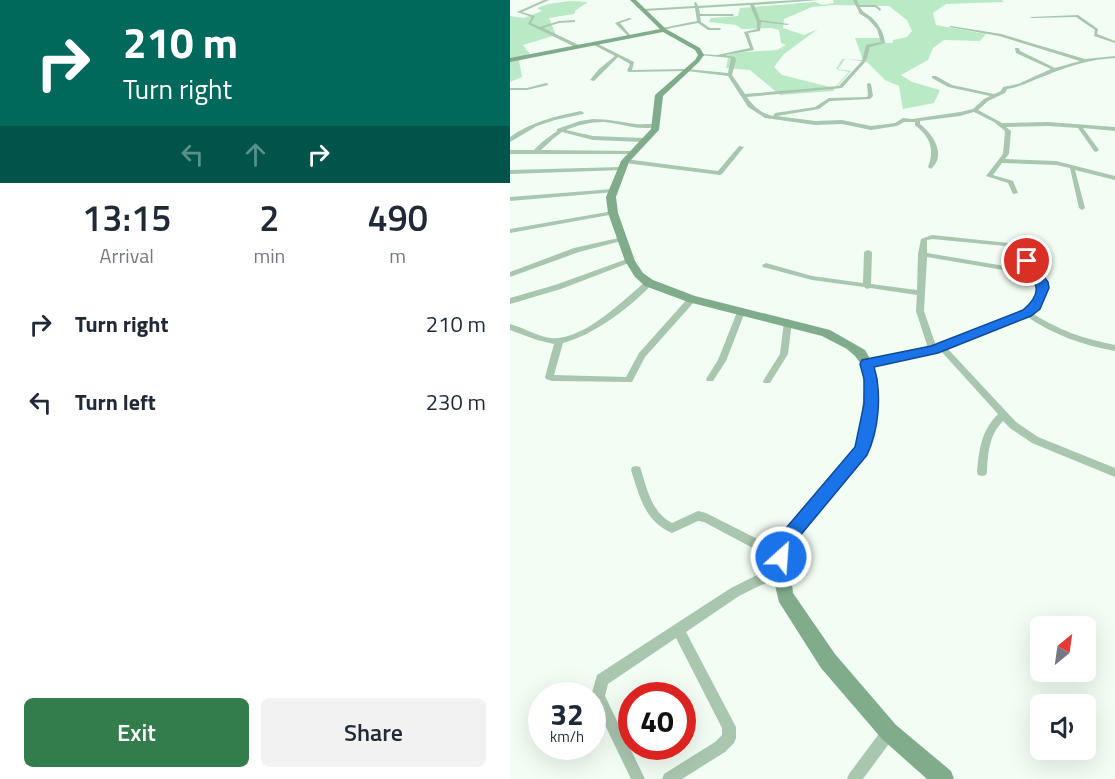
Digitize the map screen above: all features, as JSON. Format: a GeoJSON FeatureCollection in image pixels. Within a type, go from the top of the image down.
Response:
{"type":"FeatureCollection","features":[{"type":"Feature","properties":{"kind":"street"},"geometry":{"type":"LineString","coordinates":[[547,0],[519,12],[535,18],[529,23],[579,47]]}},
{"type":"Feature","properties":{"kind":"street"},"geometry":{"type":"LineString","coordinates":[[633,0],[663,29],[698,49],[701,55]]}},
{"type":"Feature","properties":{"kind":"street"},"geometry":{"type":"LineString","coordinates":[[714,0],[695,1],[696,8],[699,22],[708,29],[720,29]]}},
{"type":"Feature","properties":{"kind":"street"},"geometry":{"type":"LineString","coordinates":[[644,10],[816,0]]}},
{"type":"Feature","properties":{"kind":"street"},"geometry":{"type":"LineString","coordinates":[[848,0],[876,6],[880,10]]}},
{"type":"Feature","properties":{"kind":"street"},"geometry":{"type":"LineString","coordinates":[[744,96],[832,89],[842,86],[864,62],[868,45],[883,43],[878,27],[869,16],[861,13],[856,3]]}},
{"type":"Feature","properties":{"kind":"street"},"geometry":{"type":"LineString","coordinates":[[720,55],[752,49],[746,32],[759,30],[759,22],[752,5]]}},
{"type":"Feature","properties":{"kind":"street"},"geometry":{"type":"LineString","coordinates":[[698,15],[733,15]]}},
{"type":"Feature","properties":{"kind":"street"},"geometry":{"type":"LineString","coordinates":[[1032,17],[1080,16],[1097,30],[1095,35],[1115,42]]}},
{"type":"Feature","properties":{"kind":"street"},"geometry":{"type":"LineString","coordinates":[[630,19],[617,23],[630,37]]}},
{"type":"Feature","properties":{"kind":"street"},"geometry":{"type":"LineString","coordinates":[[759,22],[778,19],[787,24]]}},
{"type":"Feature","properties":{"kind":"street"},"geometry":{"type":"LineString","coordinates":[[540,28],[561,21],[574,21]]}},
{"type":"Feature","properties":{"kind":"street"},"geometry":{"type":"LineString","coordinates":[[510,60],[699,22]]}},
{"type":"Feature","properties":{"kind":"street"},"geometry":{"type":"LineString","coordinates":[[947,32],[952,27],[1000,35],[1086,61]]}},
{"type":"Feature","properties":{"kind":"street"},"geometry":{"type":"LineString","coordinates":[[596,44],[632,63],[629,71],[686,71],[730,75]]}},
{"type":"Feature","properties":{"kind":"street"},"geometry":{"type":"LineString","coordinates":[[1017,49],[1018,52],[1056,70]]}},
{"type":"Feature","properties":{"kind":"street"},"geometry":{"type":"LineString","coordinates":[[592,80],[601,73],[605,63],[618,55]]}},
{"type":"Feature","properties":{"kind":"street"},"geometry":{"type":"LineString","coordinates":[[943,779],[890,732],[828,661],[785,596],[781,557],[787,539],[861,450],[866,440],[871,404],[871,379],[867,364],[860,353],[838,338],[788,322],[692,299],[649,283],[639,275],[630,261],[613,213],[613,191],[626,160],[657,125],[659,95],[701,55],[730,56],[734,60],[730,75],[752,108],[761,115],[815,123],[842,122],[875,128],[897,124],[903,120],[918,120],[975,111],[994,96],[1004,92],[1005,88],[1019,86],[1056,70],[1086,61],[1114,58]]}},
{"type":"Feature","properties":{"kind":"street"},"geometry":{"type":"LineString","coordinates":[[934,77],[950,86],[994,96]]}},
{"type":"Feature","properties":{"kind":"street"},"geometry":{"type":"LineString","coordinates":[[510,89],[527,89],[546,84]]}},
{"type":"Feature","properties":{"kind":"street"},"geometry":{"type":"LineString","coordinates":[[770,117],[789,111],[817,108],[829,100],[868,98],[871,96],[869,84]]}},
{"type":"Feature","properties":{"kind":"street"},"geometry":{"type":"LineString","coordinates":[[975,111],[1001,125],[1008,133],[1007,150],[1003,160],[989,176],[1011,182],[1015,193]]}},
{"type":"Feature","properties":{"kind":"street"},"geometry":{"type":"LineString","coordinates":[[510,140],[543,121],[581,113]]}},
{"type":"Feature","properties":{"kind":"street"},"geometry":{"type":"LineString","coordinates":[[918,120],[917,124],[933,139],[935,150],[931,167]]}},
{"type":"Feature","properties":{"kind":"street"},"geometry":{"type":"LineString","coordinates":[[536,152],[559,130],[574,124],[602,121],[635,127],[657,125]]}},
{"type":"Feature","properties":{"kind":"street"},"geometry":{"type":"LineString","coordinates":[[1001,125],[1115,129]]}},
{"type":"Feature","properties":{"kind":"street"},"geometry":{"type":"LineString","coordinates":[[1079,126],[1096,150]]}},
{"type":"Feature","properties":{"kind":"street"},"geometry":{"type":"LineString","coordinates":[[559,130],[593,138],[644,140]]}},
{"type":"Feature","properties":{"kind":"street"},"geometry":{"type":"LineString","coordinates":[[510,152],[626,160],[720,173],[741,147]]}},
{"type":"Feature","properties":{"kind":"street"},"geometry":{"type":"LineString","coordinates":[[510,172],[626,160]]}},
{"type":"Feature","properties":{"kind":"street"},"geometry":{"type":"LineString","coordinates":[[1003,160],[1053,163],[1115,178]]}},
{"type":"Feature","properties":{"kind":"street"},"geometry":{"type":"LineString","coordinates":[[1072,168],[1082,208]]}},
{"type":"Feature","properties":{"kind":"street"},"geometry":{"type":"LineString","coordinates":[[510,199],[613,191]]}},
{"type":"Feature","properties":{"kind":"street"},"geometry":{"type":"LineString","coordinates":[[510,231],[613,213]]}},
{"type":"Feature","properties":{"kind":"street"},"geometry":{"type":"LineString","coordinates":[[867,364],[937,348],[1027,313],[1035,306],[1043,288],[1042,282],[1018,250],[1007,244],[927,237],[922,242],[920,311],[937,348],[1013,425],[1035,440],[1115,473]]}},
{"type":"Feature","properties":{"kind":"street"},"geometry":{"type":"LineString","coordinates":[[510,275],[577,250],[623,239]]}},
{"type":"Feature","properties":{"kind":"street"},"geometry":{"type":"LineString","coordinates":[[867,287],[868,252]]}},
{"type":"Feature","properties":{"kind":"street"},"geometry":{"type":"LineString","coordinates":[[921,254],[1035,273]]}},
{"type":"Feature","properties":{"kind":"street"},"geometry":{"type":"LineString","coordinates":[[510,301],[558,287],[630,261]]}},
{"type":"Feature","properties":{"kind":"street"},"geometry":{"type":"LineString","coordinates":[[766,265],[812,278],[921,293]]}},
{"type":"Feature","properties":{"kind":"street"},"geometry":{"type":"LineString","coordinates":[[510,327],[548,340],[559,341],[577,335],[598,323],[649,283]]}},
{"type":"Feature","properties":{"kind":"street"},"geometry":{"type":"LineString","coordinates":[[559,341],[549,377],[629,380],[642,355],[692,299]]}},
{"type":"Feature","properties":{"kind":"street"},"geometry":{"type":"LineString","coordinates":[[710,379],[722,361],[741,312]]}},
{"type":"Feature","properties":{"kind":"street"},"geometry":{"type":"LineString","coordinates":[[1027,313],[1064,336],[1087,344],[1115,348]]}},
{"type":"Feature","properties":{"kind":"street"},"geometry":{"type":"LineString","coordinates":[[767,381],[784,354],[788,322]]}},
{"type":"Feature","properties":{"kind":"street"},"geometry":{"type":"LineString","coordinates":[[982,472],[987,432],[1003,415]]}},
{"type":"Feature","properties":{"kind":"street"},"geometry":{"type":"LineString","coordinates":[[636,470],[646,502],[662,525],[672,528],[698,516],[706,518],[781,557]]}},
{"type":"Feature","properties":{"kind":"street"},"geometry":{"type":"LineString","coordinates":[[638,779],[598,696],[602,680],[735,592],[759,580],[781,573]]}},
{"type":"Feature","properties":{"kind":"street"},"geometry":{"type":"LineString","coordinates":[[669,779],[720,747],[729,738],[729,727],[678,630]]}},
{"type":"Feature","properties":{"kind":"street"},"geometry":{"type":"LineString","coordinates":[[854,779],[890,732]]}},
{"type":"Feature","properties":{"kind":"green space"},"geometry":{"type":"Polygon","coordinates":[[[833,0],[1002,0],[1004,2],[946,4],[933,13],[936,25],[986,34],[980,41],[944,40],[933,48],[928,60],[901,75],[912,82],[940,90],[934,103],[903,109],[899,86],[885,80],[867,62],[847,59],[863,60],[855,38],[880,38],[886,43],[893,43],[893,40],[907,37],[912,31],[907,20],[889,6],[812,7],[784,19],[783,28],[804,35],[818,29],[784,54],[774,67],[782,75],[834,88],[849,72],[836,69],[842,59],[845,59],[838,69],[851,71],[833,91],[780,95],[750,70],[726,68],[729,53],[777,50],[786,45],[781,43],[779,30],[742,29],[736,25],[709,22],[711,18],[738,16],[740,8],[815,2],[823,5],[834,3],[833,0]]]}},
{"type":"Feature","properties":{"kind":"green space"},"geometry":{"type":"Polygon","coordinates":[[[570,1],[588,2],[574,14],[549,18],[556,35],[523,45],[530,54],[519,61],[522,77],[510,82],[510,16],[524,18],[542,11],[537,8],[570,1]]]}},
{"type":"Feature","properties":{"kind":"route"},"geometry":{"type":"LineString","coordinates":[[781,557],[787,539],[854,461],[866,440],[871,404],[871,379],[867,364],[933,350],[1027,313],[1035,306],[1043,288],[1042,282],[1027,261]]}}]}
